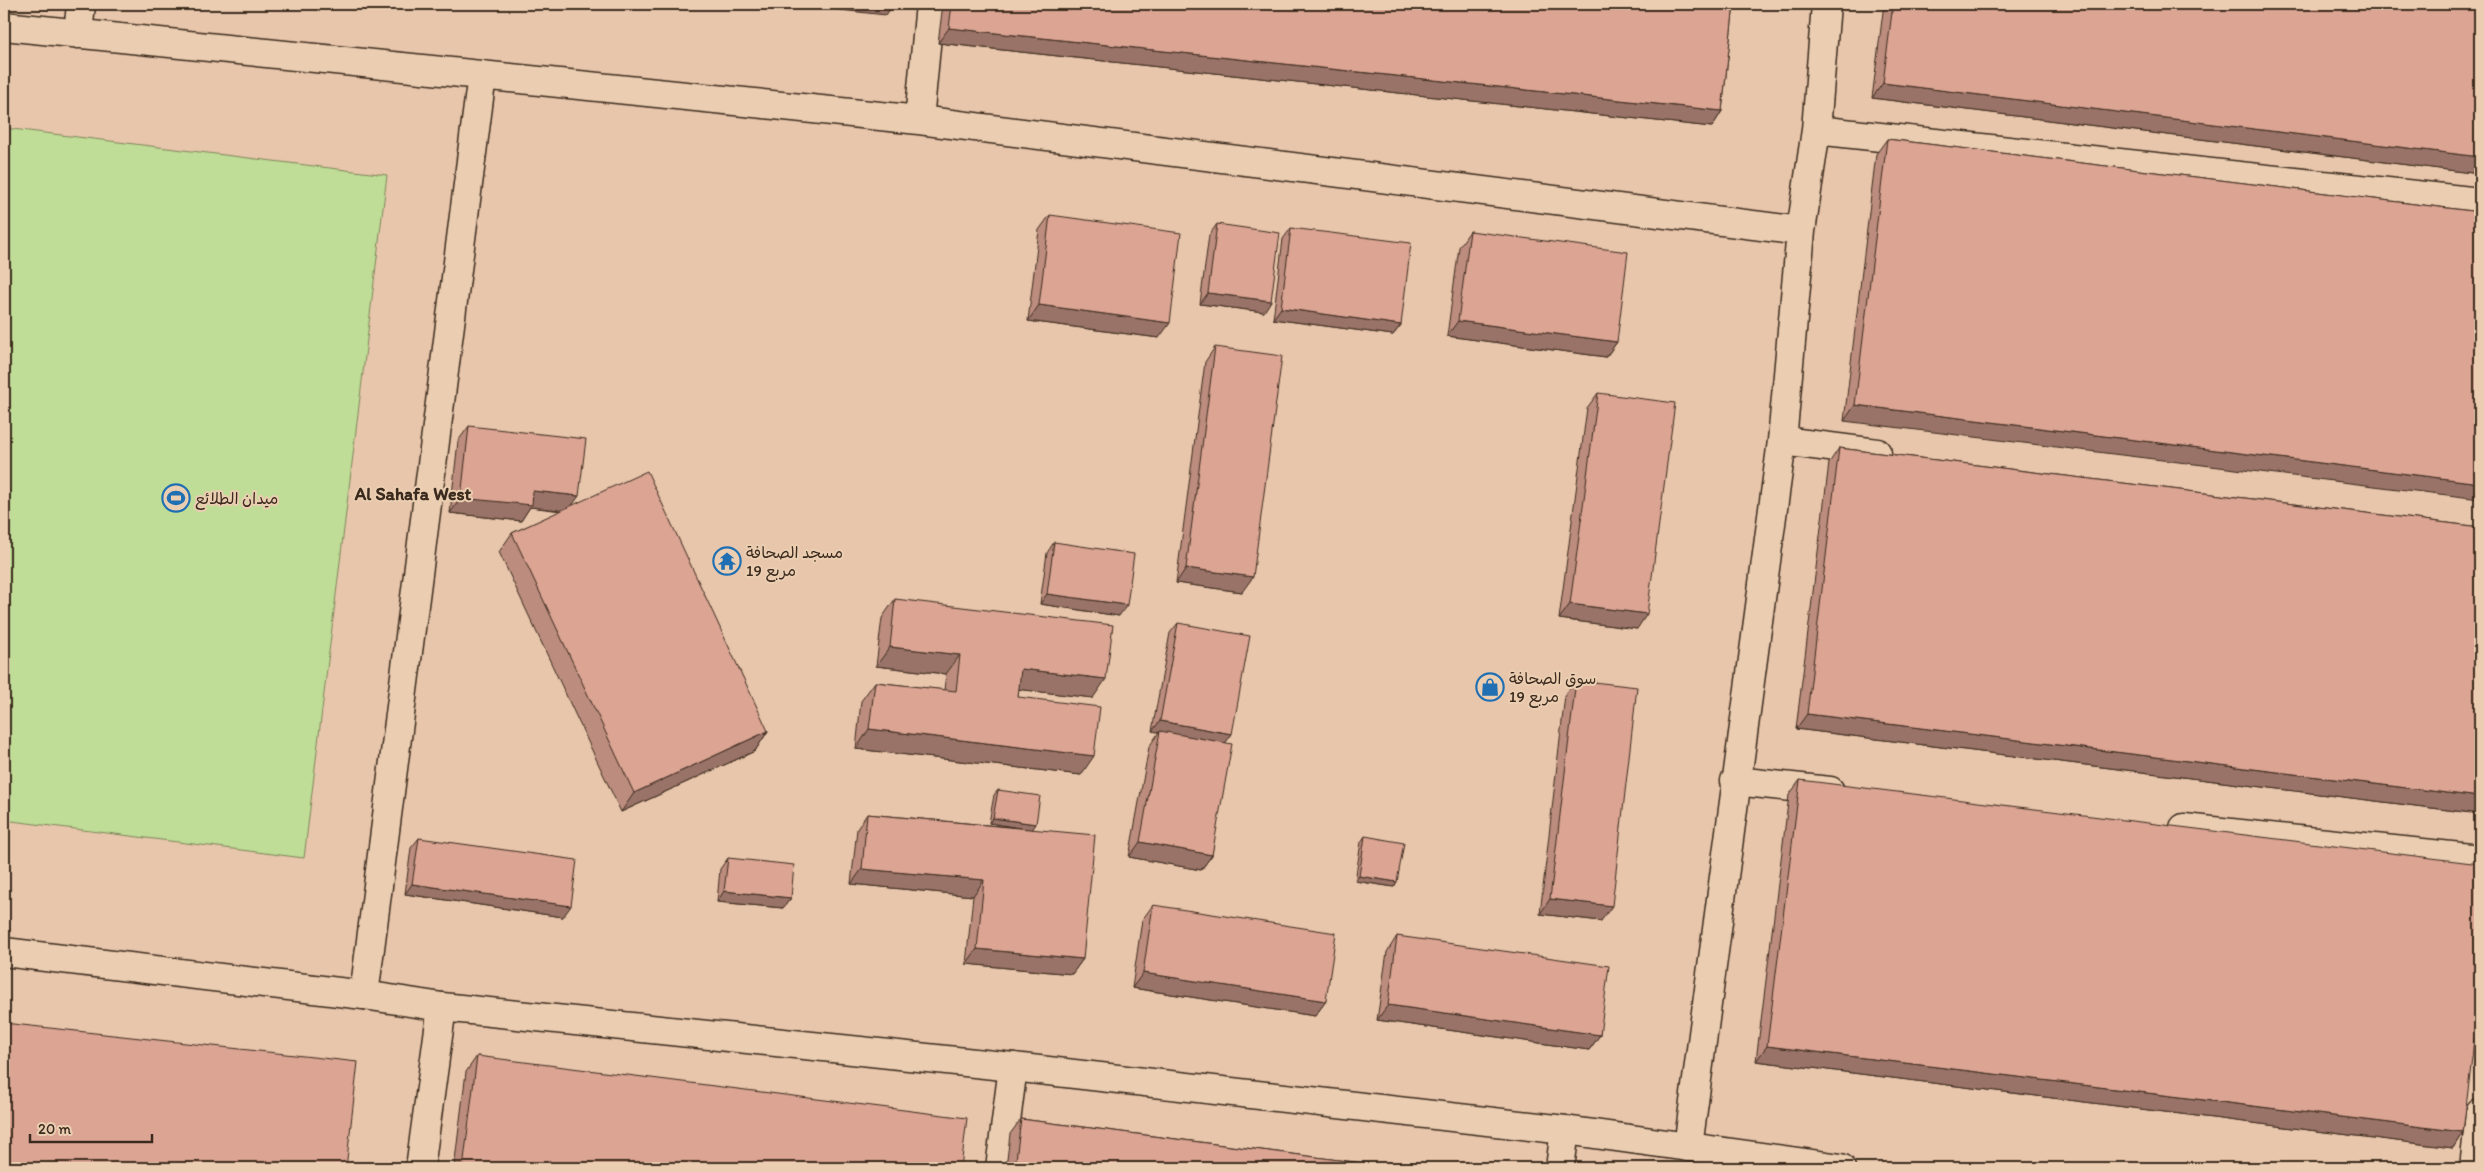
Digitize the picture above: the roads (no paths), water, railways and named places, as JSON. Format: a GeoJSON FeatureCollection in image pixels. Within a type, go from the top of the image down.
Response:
{"type":"FeatureCollection","features":[{"type":"Feature","properties":{"kind":"street"},"geometry":{"type":"LineString","coordinates":[[78,34],[81,4]]}},
{"type":"Feature","properties":{"kind":"street"},"geometry":{"type":"LineString","coordinates":[[919,120],[930,4]]}},
{"type":"Feature","properties":{"kind":"street"},"geometry":{"type":"LineString","coordinates":[[1688,1147],[1735,781],[1782,441],[1801,231],[1816,130],[1826,4]]}},
{"type":"Feature","properties":{"kind":"street"},"geometry":{"type":"LineString","coordinates":[[4,26],[919,120],[1489,194],[1801,231]]}},
{"type":"Feature","properties":{"kind":"street"},"geometry":{"type":"LineString","coordinates":[[364,995],[482,75]]}},
{"type":"Feature","properties":{"kind":"street"},"geometry":{"type":"LineString","coordinates":[[1816,130],[2480,202]]}},
{"type":"Feature","properties":{"kind":"street"},"geometry":{"type":"LineString","coordinates":[[1782,441],[1900,456]]}},
{"type":"Feature","properties":{"kind":"street"},"geometry":{"type":"LineString","coordinates":[[1735,781],[1854,794]]}},
{"type":"Feature","properties":{"kind":"street"},"geometry":{"type":"LineString","coordinates":[[2162,826],[2480,859]]}},
{"type":"Feature","properties":{"kind":"street"},"geometry":{"type":"LineString","coordinates":[[4,952],[364,995],[442,1008],[1013,1067],[1565,1130],[1841,1168]]}},
{"type":"Feature","properties":{"kind":"street"},"geometry":{"type":"LineString","coordinates":[[420,1168],[442,1008]]}},
{"type":"Feature","properties":{"kind":"street"},"geometry":{"type":"LineString","coordinates":[[1000,1168],[1013,1067]]}},
{"type":"Feature","properties":{"kind":"street"},"geometry":{"type":"LineString","coordinates":[[2474,1168],[2480,1112]]}},
{"type":"Feature","properties":{"kind":"street"},"geometry":{"type":"LineString","coordinates":[[1560,1168],[1565,1130]]}},
{"type":"Feature","properties":{"kind":"place","name":"ميدان الطلائع"},"geometry":{"type":"Point","coordinates":[176,498]}},
{"type":"Feature","properties":{"kind":"place","name":"مسجد الصحافة مربع 19"},"geometry":{"type":"Point","coordinates":[727,561]}},
{"type":"Feature","properties":{"kind":"place","name":"سوق الصحافة مربع 19"},"geometry":{"type":"Point","coordinates":[1490,687]}},
{"type":"Feature","properties":{"kind":"district","name":"Al Sahafa West"},"geometry":{"type":"Point","coordinates":[413,494]}}]}
